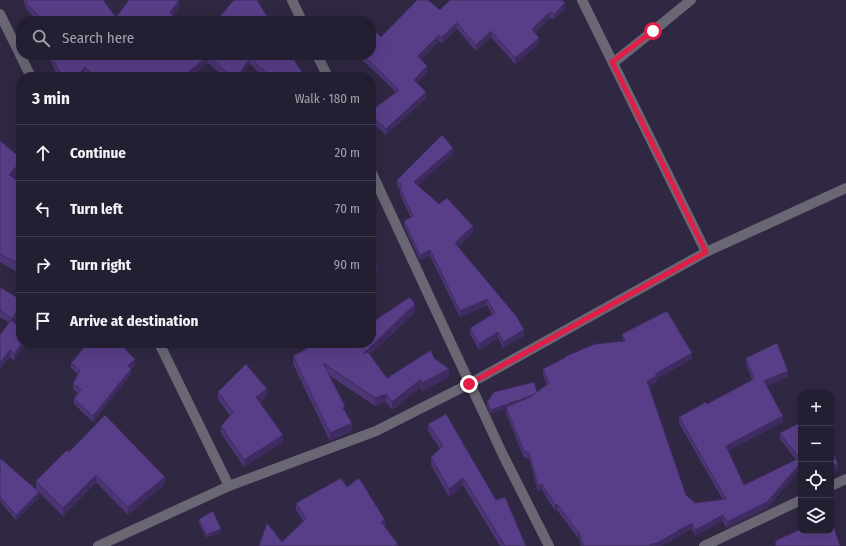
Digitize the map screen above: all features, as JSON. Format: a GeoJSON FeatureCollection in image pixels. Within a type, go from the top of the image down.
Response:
{"type":"FeatureCollection","features":[{"type":"Feature","properties":{"kind":"street"},"geometry":{"type":"LineString","coordinates":[[292,0],[300,16]]}},
{"type":"Feature","properties":{"kind":"street"},"geometry":{"type":"LineString","coordinates":[[582,0],[706,252]]}},
{"type":"Feature","properties":{"kind":"street"},"geometry":{"type":"LineString","coordinates":[[612,62],[691,0]]}},
{"type":"Feature","properties":{"kind":"street"},"geometry":{"type":"LineString","coordinates":[[0,14],[16,47]]}},
{"type":"Feature","properties":{"kind":"street"},"geometry":{"type":"LineString","coordinates":[[23,60],[29,72]]}},
{"type":"Feature","properties":{"kind":"street"},"geometry":{"type":"LineString","coordinates":[[320,60],[326,72]]}},
{"type":"Feature","properties":{"kind":"street"},"geometry":{"type":"LineString","coordinates":[[376,182],[469,384],[549,546]]}},
{"type":"Feature","properties":{"kind":"street"},"geometry":{"type":"LineString","coordinates":[[98,546],[229,486],[376,431],[469,384],[706,252],[846,188]]}},
{"type":"Feature","properties":{"kind":"street"},"geometry":{"type":"LineString","coordinates":[[162,348],[229,486]]}},
{"type":"Feature","properties":{"kind":"street"},"geometry":{"type":"LineString","coordinates":[[834,485],[846,480]]}},
{"type":"Feature","properties":{"kind":"street"},"geometry":{"type":"LineString","coordinates":[[704,546],[798,501]]}},
{"type":"Feature","properties":{"kind":"building"},"geometry":{"type":"Polygon","coordinates":[[[26,0],[103,0],[115,16],[39,16],[27,4],[26,0]]]}},
{"type":"Feature","properties":{"kind":"building"},"geometry":{"type":"Polygon","coordinates":[[[129,0],[179,0],[170,13],[173,16],[117,16],[129,0]]]}},
{"type":"Feature","properties":{"kind":"building"},"geometry":{"type":"Polygon","coordinates":[[[234,0],[257,0],[267,16],[220,16],[234,0]]]}},
{"type":"Feature","properties":{"kind":"building"},"geometry":{"type":"Polygon","coordinates":[[[417,0],[428,0],[440,10],[450,0],[562,0],[565,3],[554,14],[550,12],[532,29],[539,38],[515,58],[491,31],[476,45],[457,23],[442,37],[439,35],[418,56],[427,66],[414,80],[426,92],[386,129],[376,120],[376,107],[399,90],[368,60],[376,60],[376,32],[381,37],[417,0]]]}},
{"type":"Feature","properties":{"kind":"building"},"geometry":{"type":"Polygon","coordinates":[[[54,60],[203,60],[188,72],[90,72],[85,67],[80,72],[60,72],[54,60]]]}},
{"type":"Feature","properties":{"kind":"building"},"geometry":{"type":"Polygon","coordinates":[[[213,60],[249,60],[240,72],[227,72],[213,60]]]}},
{"type":"Feature","properties":{"kind":"building"},"geometry":{"type":"Polygon","coordinates":[[[252,60],[294,60],[302,72],[265,72],[252,60]]]}},
{"type":"Feature","properties":{"kind":"building"},"geometry":{"type":"Polygon","coordinates":[[[442,135],[453,148],[414,182],[439,204],[447,198],[473,226],[455,243],[517,317],[524,330],[503,342],[498,332],[479,344],[470,328],[495,313],[487,299],[460,311],[430,250],[420,255],[404,221],[413,216],[400,189],[402,185],[397,180],[442,135]]]}},
{"type":"Feature","properties":{"kind":"building"},"geometry":{"type":"Polygon","coordinates":[[[0,141],[16,154],[16,167],[9,175],[16,180],[16,262],[0,254],[0,141]]]}},
{"type":"Feature","properties":{"kind":"building"},"geometry":{"type":"Polygon","coordinates":[[[0,287],[16,297],[16,313],[12,319],[0,310],[0,287]]]}},
{"type":"Feature","properties":{"kind":"building"},"geometry":{"type":"Polygon","coordinates":[[[410,297],[415,304],[376,342],[376,320],[410,297]]]}},
{"type":"Feature","properties":{"kind":"building"},"geometry":{"type":"Polygon","coordinates":[[[667,311],[692,353],[655,374],[657,376],[647,381],[686,495],[695,503],[726,499],[679,417],[754,379],[746,358],[777,343],[788,371],[764,381],[783,416],[726,446],[744,485],[798,458],[798,466],[767,502],[727,522],[723,515],[695,530],[692,523],[655,544],[654,543],[648,546],[583,546],[579,532],[557,504],[555,505],[542,484],[538,486],[529,452],[524,452],[506,407],[530,397],[549,383],[543,369],[566,356],[595,344],[625,341],[622,334],[667,311]]]}},
{"type":"Feature","properties":{"kind":"building"},"geometry":{"type":"Polygon","coordinates":[[[11,320],[16,324],[16,348],[18,348],[14,354],[10,350],[0,363],[0,335],[11,320]]]}},
{"type":"Feature","properties":{"kind":"building"},"geometry":{"type":"Polygon","coordinates":[[[84,348],[124,348],[135,359],[128,366],[131,369],[93,416],[74,399],[81,389],[73,384],[80,370],[71,363],[84,348]]]}},
{"type":"Feature","properties":{"kind":"building"},"geometry":{"type":"Polygon","coordinates":[[[308,348],[369,348],[363,354],[368,352],[387,378],[431,350],[434,358],[449,369],[422,383],[421,379],[392,402],[386,394],[375,398],[323,363],[345,406],[343,408],[352,423],[330,433],[293,356],[308,348]]]}},
{"type":"Feature","properties":{"kind":"building"},"geometry":{"type":"Polygon","coordinates":[[[246,364],[267,389],[256,397],[283,435],[244,460],[221,426],[233,412],[218,392],[246,364]]]}},
{"type":"Feature","properties":{"kind":"building"},"geometry":{"type":"Polygon","coordinates":[[[534,382],[537,392],[533,395],[491,410],[487,402],[494,392],[534,382]]]}},
{"type":"Feature","properties":{"kind":"building"},"geometry":{"type":"Polygon","coordinates":[[[446,414],[496,500],[505,497],[526,546],[505,546],[463,478],[449,489],[431,457],[443,446],[428,424],[446,414]]]}},
{"type":"Feature","properties":{"kind":"building"},"geometry":{"type":"Polygon","coordinates":[[[105,415],[165,477],[128,507],[96,475],[63,508],[36,481],[67,450],[69,452],[105,415]]]}},
{"type":"Feature","properties":{"kind":"building"},"geometry":{"type":"Polygon","coordinates":[[[798,424],[798,457],[780,433],[798,424]]]}},
{"type":"Feature","properties":{"kind":"building"},"geometry":{"type":"Polygon","coordinates":[[[834,454],[838,464],[834,465],[834,454]]]}},
{"type":"Feature","properties":{"kind":"building"},"geometry":{"type":"Polygon","coordinates":[[[0,458],[39,492],[16,515],[0,497],[0,458]]]}},
{"type":"Feature","properties":{"kind":"building"},"geometry":{"type":"Polygon","coordinates":[[[341,478],[347,487],[359,478],[385,520],[381,522],[398,544],[394,546],[259,546],[267,523],[282,542],[306,519],[296,503],[341,478]]]}},
{"type":"Feature","properties":{"kind":"building"},"geometry":{"type":"Polygon","coordinates":[[[213,511],[221,529],[206,535],[199,519],[213,511]]]}},
{"type":"Feature","properties":{"kind":"building"},"geometry":{"type":"Polygon","coordinates":[[[834,527],[840,546],[775,546],[775,541],[798,530],[798,534],[834,534],[834,527]]]}},
{"type":"Feature","properties":{"kind":"route"},"geometry":{"type":"LineString","coordinates":[[469,384],[706,252],[612,62],[653,31]]}}]}
